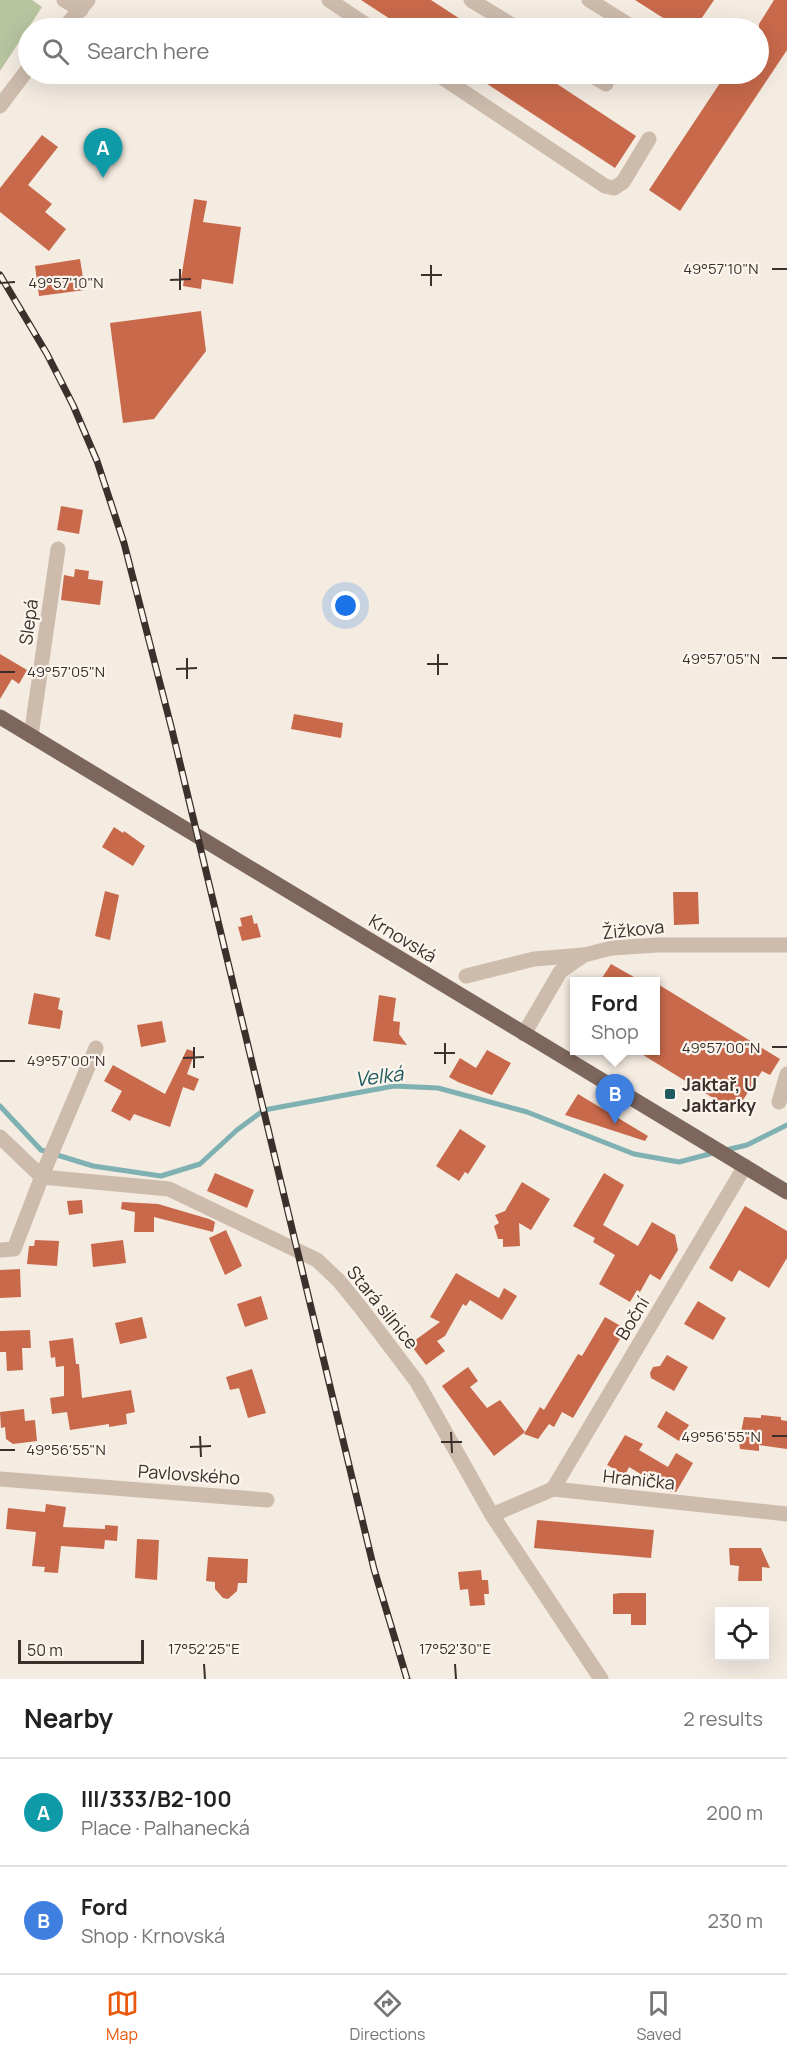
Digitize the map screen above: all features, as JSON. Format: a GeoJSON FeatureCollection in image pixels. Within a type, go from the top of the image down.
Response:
{"type":"FeatureCollection","features":[{"type":"Feature","properties":{"kind":"main road","name":"Krnovská"},"geometry":{"type":"LineString","coordinates":[[0,717],[787,1192]]}},
{"type":"Feature","properties":{"kind":"street"},"geometry":{"type":"LineString","coordinates":[[64,0],[85,5],[73,18]]}},
{"type":"Feature","properties":{"kind":"street"},"geometry":{"type":"LineString","coordinates":[[329,0],[355,18]]}},
{"type":"Feature","properties":{"kind":"street"},"geometry":{"type":"LineString","coordinates":[[471,0],[501,18]]}},
{"type":"Feature","properties":{"kind":"street"},"geometry":{"type":"LineString","coordinates":[[589,0],[618,18]]}},
{"type":"Feature","properties":{"kind":"street"},"geometry":{"type":"LineString","coordinates":[[0,106],[18,82]]}},
{"type":"Feature","properties":{"kind":"street"},"geometry":{"type":"LineString","coordinates":[[452,84],[605,186],[614,188],[623,182],[649,139]]}},
{"type":"Feature","properties":{"kind":"street","name":"Slepá"},"geometry":{"type":"LineString","coordinates":[[31,736],[58,549]]}},
{"type":"Feature","properties":{"kind":"street","name":"Žižkova"},"geometry":{"type":"LineString","coordinates":[[524,1034],[560,972],[584,955],[612,948],[657,945],[787,945]]}},
{"type":"Feature","properties":{"kind":"street"},"geometry":{"type":"LineString","coordinates":[[466,976],[534,959],[584,955]]}},
{"type":"Feature","properties":{"kind":"street"},"geometry":{"type":"LineString","coordinates":[[0,1250],[14,1249],[96,1048]]}},
{"type":"Feature","properties":{"kind":"street"},"geometry":{"type":"LineString","coordinates":[[779,1102],[787,1074]]}},
{"type":"Feature","properties":{"kind":"street"},"geometry":{"type":"LineString","coordinates":[[0,1137],[44,1172]]}},
{"type":"Feature","properties":{"kind":"street","name":"Boční"},"geometry":{"type":"LineString","coordinates":[[553,1489],[745,1166]]}},
{"type":"Feature","properties":{"kind":"street","name":"Stará silnice"},"geometry":{"type":"LineString","coordinates":[[44,1172],[170,1189],[317,1260],[362,1308],[417,1382],[492,1515],[601,1679]]}},
{"type":"Feature","properties":{"kind":"street","name":"Pavlovského"},"geometry":{"type":"LineString","coordinates":[[0,1479],[267,1500]]}},
{"type":"Feature","properties":{"kind":"street","name":"Hranička"},"geometry":{"type":"LineString","coordinates":[[492,1515],[553,1489],[787,1514]]}},
{"type":"Feature","properties":{"kind":"green space"},"geometry":{"type":"Polygon","coordinates":[[[0,0],[32,0],[42,7],[35,18],[18,18],[18,44],[0,71],[0,0]]]}},
{"type":"Feature","properties":{"kind":"building"},"geometry":{"type":"Polygon","coordinates":[[[361,0],[431,0],[459,18],[389,18],[361,0]]]}},
{"type":"Feature","properties":{"kind":"building"},"geometry":{"type":"Polygon","coordinates":[[[635,0],[714,0],[702,18],[663,18],[635,0]]]}},
{"type":"Feature","properties":{"kind":"building"},"geometry":{"type":"Polygon","coordinates":[[[774,0],[787,0],[787,50],[769,77],[769,18],[763,18],[774,0]]]}},
{"type":"Feature","properties":{"kind":"building"},"geometry":{"type":"Polygon","coordinates":[[[487,84],[557,84],[636,136],[615,168],[487,84]]]}},
{"type":"Feature","properties":{"kind":"building"},"geometry":{"type":"Polygon","coordinates":[[[719,84],[764,84],[680,211],[649,190],[719,84]]]}},
{"type":"Feature","properties":{"kind":"building"},"geometry":{"type":"Polygon","coordinates":[[[42,135],[58,147],[28,185],[52,204],[45,212],[66,229],[49,251],[0,212],[0,188],[42,135]]]}},
{"type":"Feature","properties":{"kind":"building"},"geometry":{"type":"Polygon","coordinates":[[[194,199],[207,201],[203,222],[241,227],[233,284],[202,279],[201,289],[183,286],[184,279],[181,279],[194,199]]]}},
{"type":"Feature","properties":{"kind":"building"},"geometry":{"type":"Polygon","coordinates":[[[80,259],[85,290],[39,296],[35,266],[80,259]]]}},
{"type":"Feature","properties":{"kind":"building"},"geometry":{"type":"Polygon","coordinates":[[[201,311],[206,351],[154,419],[123,423],[110,323],[201,311]]]}},
{"type":"Feature","properties":{"kind":"building"},"geometry":{"type":"Polygon","coordinates":[[[61,506],[83,510],[79,534],[57,530],[61,506]]]}},
{"type":"Feature","properties":{"kind":"building"},"geometry":{"type":"Polygon","coordinates":[[[75,569],[89,571],[88,579],[103,581],[100,605],[61,600],[64,575],[74,577],[75,569]]]}},
{"type":"Feature","properties":{"kind":"building"},"geometry":{"type":"Polygon","coordinates":[[[0,654],[27,670],[19,684],[12,679],[0,699],[0,654]]]}},
{"type":"Feature","properties":{"kind":"building"},"geometry":{"type":"Polygon","coordinates":[[[294,714],[343,723],[341,738],[291,729],[294,714]]]}},
{"type":"Feature","properties":{"kind":"building"},"geometry":{"type":"Polygon","coordinates":[[[114,827],[123,833],[124,831],[145,846],[133,866],[102,847],[114,827]]]}},
{"type":"Feature","properties":{"kind":"building"},"geometry":{"type":"Polygon","coordinates":[[[105,891],[119,895],[110,940],[95,936],[105,891]]]}},
{"type":"Feature","properties":{"kind":"building"},"geometry":{"type":"Polygon","coordinates":[[[673,892],[698,892],[699,924],[674,925],[673,892]]]}},
{"type":"Feature","properties":{"kind":"building"},"geometry":{"type":"Polygon","coordinates":[[[252,915],[261,937],[242,941],[238,927],[242,926],[240,918],[252,915]]]}},
{"type":"Feature","properties":{"kind":"building"},"geometry":{"type":"Polygon","coordinates":[[[611,964],[634,977],[603,977],[611,964]]]}},
{"type":"Feature","properties":{"kind":"building"},"geometry":{"type":"Polygon","coordinates":[[[660,985],[780,1059],[770,1075],[762,1071],[743,1100],[723,1104],[643,1055],[660,1055],[660,985]]]}},
{"type":"Feature","properties":{"kind":"building"},"geometry":{"type":"Polygon","coordinates":[[[34,993],[60,998],[58,1009],[63,1011],[60,1029],[28,1024],[34,993]]]}},
{"type":"Feature","properties":{"kind":"building"},"geometry":{"type":"Polygon","coordinates":[[[379,995],[396,998],[393,1021],[400,1022],[399,1034],[407,1045],[373,1041],[379,995]]]}},
{"type":"Feature","properties":{"kind":"building"},"geometry":{"type":"Polygon","coordinates":[[[162,1021],[166,1042],[141,1047],[137,1025],[162,1021]]]}},
{"type":"Feature","properties":{"kind":"building"},"geometry":{"type":"Polygon","coordinates":[[[187,1049],[195,1052],[187,1074],[199,1079],[194,1091],[183,1087],[170,1127],[134,1114],[130,1121],[111,1111],[122,1091],[104,1081],[113,1065],[165,1094],[187,1049]]]}},
{"type":"Feature","properties":{"kind":"building"},"geometry":{"type":"Polygon","coordinates":[[[487,1050],[511,1063],[492,1095],[449,1077],[460,1058],[476,1068],[487,1050]]]}},
{"type":"Feature","properties":{"kind":"building"},"geometry":{"type":"Polygon","coordinates":[[[578,1094],[648,1136],[645,1141],[565,1115],[578,1094]]]}},
{"type":"Feature","properties":{"kind":"building"},"geometry":{"type":"Polygon","coordinates":[[[460,1129],[486,1146],[468,1174],[465,1172],[459,1181],[436,1166],[460,1129]]]}},
{"type":"Feature","properties":{"kind":"building"},"geometry":{"type":"Polygon","coordinates":[[[215,1173],[254,1190],[247,1208],[207,1191],[215,1173]]]}},
{"type":"Feature","properties":{"kind":"building"},"geometry":{"type":"Polygon","coordinates":[[[604,1173],[624,1185],[603,1225],[638,1246],[652,1222],[675,1235],[678,1250],[660,1280],[650,1274],[640,1292],[637,1290],[630,1302],[599,1284],[615,1255],[593,1242],[595,1238],[573,1226],[604,1173]]]}},
{"type":"Feature","properties":{"kind":"building"},"geometry":{"type":"Polygon","coordinates":[[[522,1182],[550,1199],[531,1230],[519,1223],[520,1246],[503,1247],[503,1239],[498,1239],[494,1226],[499,1223],[495,1215],[505,1211],[522,1182]]]}},
{"type":"Feature","properties":{"kind":"building"},"geometry":{"type":"Polygon","coordinates":[[[82,1200],[83,1213],[69,1215],[67,1201],[82,1200]]]}},
{"type":"Feature","properties":{"kind":"building"},"geometry":{"type":"Polygon","coordinates":[[[122,1202],[158,1204],[209,1219],[215,1222],[213,1232],[154,1217],[154,1232],[134,1232],[135,1212],[121,1209],[122,1202]]]}},
{"type":"Feature","properties":{"kind":"building"},"geometry":{"type":"Polygon","coordinates":[[[745,1206],[787,1231],[787,1258],[769,1288],[739,1270],[732,1282],[709,1268],[745,1206]]]}},
{"type":"Feature","properties":{"kind":"building"},"geometry":{"type":"Polygon","coordinates":[[[226,1230],[242,1266],[225,1275],[209,1238],[226,1230]]]}},
{"type":"Feature","properties":{"kind":"building"},"geometry":{"type":"Polygon","coordinates":[[[35,1240],[59,1241],[57,1266],[27,1264],[29,1246],[34,1246],[35,1240]]]}},
{"type":"Feature","properties":{"kind":"building"},"geometry":{"type":"Polygon","coordinates":[[[123,1240],[126,1263],[93,1267],[91,1244],[123,1240]]]}},
{"type":"Feature","properties":{"kind":"building"},"geometry":{"type":"Polygon","coordinates":[[[20,1269],[21,1297],[0,1298],[0,1270],[20,1269]]]}},
{"type":"Feature","properties":{"kind":"building"},"geometry":{"type":"Polygon","coordinates":[[[456,1273],[499,1298],[504,1288],[517,1296],[502,1320],[470,1300],[466,1306],[463,1304],[445,1336],[437,1341],[445,1351],[426,1365],[410,1344],[440,1322],[430,1317],[456,1273]]]}},
{"type":"Feature","properties":{"kind":"building"},"geometry":{"type":"Polygon","coordinates":[[[261,1296],[268,1319],[245,1327],[237,1304],[261,1296]]]}},
{"type":"Feature","properties":{"kind":"building"},"geometry":{"type":"Polygon","coordinates":[[[698,1301],[726,1318],[713,1340],[684,1324],[698,1301]]]}},
{"type":"Feature","properties":{"kind":"building"},"geometry":{"type":"Polygon","coordinates":[[[142,1317],[147,1338],[120,1344],[115,1323],[142,1317]]]}},
{"type":"Feature","properties":{"kind":"building"},"geometry":{"type":"Polygon","coordinates":[[[605,1317],[626,1329],[573,1418],[562,1412],[554,1427],[549,1424],[538,1439],[524,1434],[540,1407],[544,1410],[578,1354],[582,1356],[605,1317]]]}},
{"type":"Feature","properties":{"kind":"building"},"geometry":{"type":"Polygon","coordinates":[[[30,1330],[31,1348],[22,1348],[23,1370],[7,1371],[6,1352],[0,1352],[0,1331],[30,1330]]]}},
{"type":"Feature","properties":{"kind":"building"},"geometry":{"type":"Polygon","coordinates":[[[73,1338],[76,1364],[79,1364],[82,1398],[131,1390],[135,1412],[126,1414],[127,1424],[109,1427],[109,1424],[70,1430],[67,1412],[52,1414],[50,1398],[64,1396],[64,1366],[56,1367],[55,1357],[51,1358],[49,1341],[73,1338]]]}},
{"type":"Feature","properties":{"kind":"building"},"geometry":{"type":"Polygon","coordinates":[[[667,1355],[688,1367],[674,1391],[651,1378],[650,1373],[653,1367],[660,1366],[667,1355]]]}},
{"type":"Feature","properties":{"kind":"building"},"geometry":{"type":"Polygon","coordinates":[[[468,1367],[478,1381],[470,1387],[487,1408],[500,1400],[525,1432],[494,1456],[442,1386],[468,1367]]]}},
{"type":"Feature","properties":{"kind":"building"},"geometry":{"type":"Polygon","coordinates":[[[252,1369],[266,1413],[248,1418],[239,1388],[230,1390],[226,1377],[252,1369]]]}},
{"type":"Feature","properties":{"kind":"building"},"geometry":{"type":"Polygon","coordinates":[[[24,1409],[25,1421],[35,1420],[37,1441],[13,1444],[6,1439],[5,1427],[1,1428],[0,1412],[24,1409]]]}},
{"type":"Feature","properties":{"kind":"building"},"geometry":{"type":"Polygon","coordinates":[[[666,1411],[689,1425],[679,1441],[657,1427],[666,1411]]]}},
{"type":"Feature","properties":{"kind":"building"},"geometry":{"type":"Polygon","coordinates":[[[761,1415],[781,1417],[781,1420],[787,1421],[787,1449],[759,1445],[759,1451],[740,1449],[744,1417],[761,1418],[761,1415]]]}},
{"type":"Feature","properties":{"kind":"building"},"geometry":{"type":"Polygon","coordinates":[[[625,1435],[643,1444],[639,1450],[668,1467],[676,1453],[693,1463],[676,1492],[671,1492],[629,1467],[625,1475],[607,1465],[625,1435]]]}},
{"type":"Feature","properties":{"kind":"building"},"geometry":{"type":"Polygon","coordinates":[[[46,1504],[66,1507],[63,1527],[105,1529],[105,1525],[118,1526],[117,1541],[105,1540],[104,1549],[61,1546],[58,1573],[44,1572],[45,1567],[32,1566],[36,1532],[6,1529],[8,1508],[45,1512],[46,1504]]]}},
{"type":"Feature","properties":{"kind":"building"},"geometry":{"type":"Polygon","coordinates":[[[537,1520],[654,1530],[651,1558],[534,1548],[537,1520]]]}},
{"type":"Feature","properties":{"kind":"building"},"geometry":{"type":"Polygon","coordinates":[[[137,1539],[159,1540],[157,1580],[135,1578],[137,1539]]]}},
{"type":"Feature","properties":{"kind":"building"},"geometry":{"type":"Polygon","coordinates":[[[729,1548],[761,1548],[770,1568],[762,1567],[762,1581],[738,1581],[739,1566],[730,1565],[729,1548]]]}},
{"type":"Feature","properties":{"kind":"building"},"geometry":{"type":"Polygon","coordinates":[[[208,1557],[248,1559],[247,1583],[238,1583],[237,1591],[228,1599],[223,1598],[215,1589],[215,1582],[206,1581],[208,1557]]]}},
{"type":"Feature","properties":{"kind":"building"},"geometry":{"type":"Polygon","coordinates":[[[481,1570],[482,1580],[488,1580],[489,1594],[484,1594],[485,1605],[470,1606],[468,1589],[460,1590],[458,1572],[481,1570]]]}},
{"type":"Feature","properties":{"kind":"building"},"geometry":{"type":"Polygon","coordinates":[[[646,1593],[646,1625],[631,1625],[631,1614],[613,1614],[613,1594],[646,1593]]]}},
{"type":"Feature","properties":{"kind":"waterway","name":"Velká"},"geometry":{"type":"LineString","coordinates":[[0,1106],[41,1150],[93,1166],[161,1176],[200,1164],[237,1130],[264,1110],[394,1086],[438,1088],[527,1112],[634,1154],[679,1162],[717,1152]]}},
{"type":"Feature","properties":{"kind":"waterway","name":"Velká"},"geometry":{"type":"LineString","coordinates":[[726,1150],[747,1145],[787,1125]]}},
{"type":"Feature","properties":{"kind":"railway"},"geometry":{"type":"LineString","coordinates":[[0,275],[47,354],[73,405],[97,461],[124,543],[172,730],[374,1569],[407,1679]]}},
{"type":"Feature","properties":{"kind":"place","name":"III/333/B2-100"},"geometry":{"type":"Point","coordinates":[103,178]}},
{"type":"Feature","properties":{"kind":"place","name":"Jaktař, U Jaktarky"},"geometry":{"type":"Point","coordinates":[670,1094]}},
{"type":"Feature","properties":{"kind":"place","name":"Ford"},"geometry":{"type":"Point","coordinates":[615,1124]}}]}
